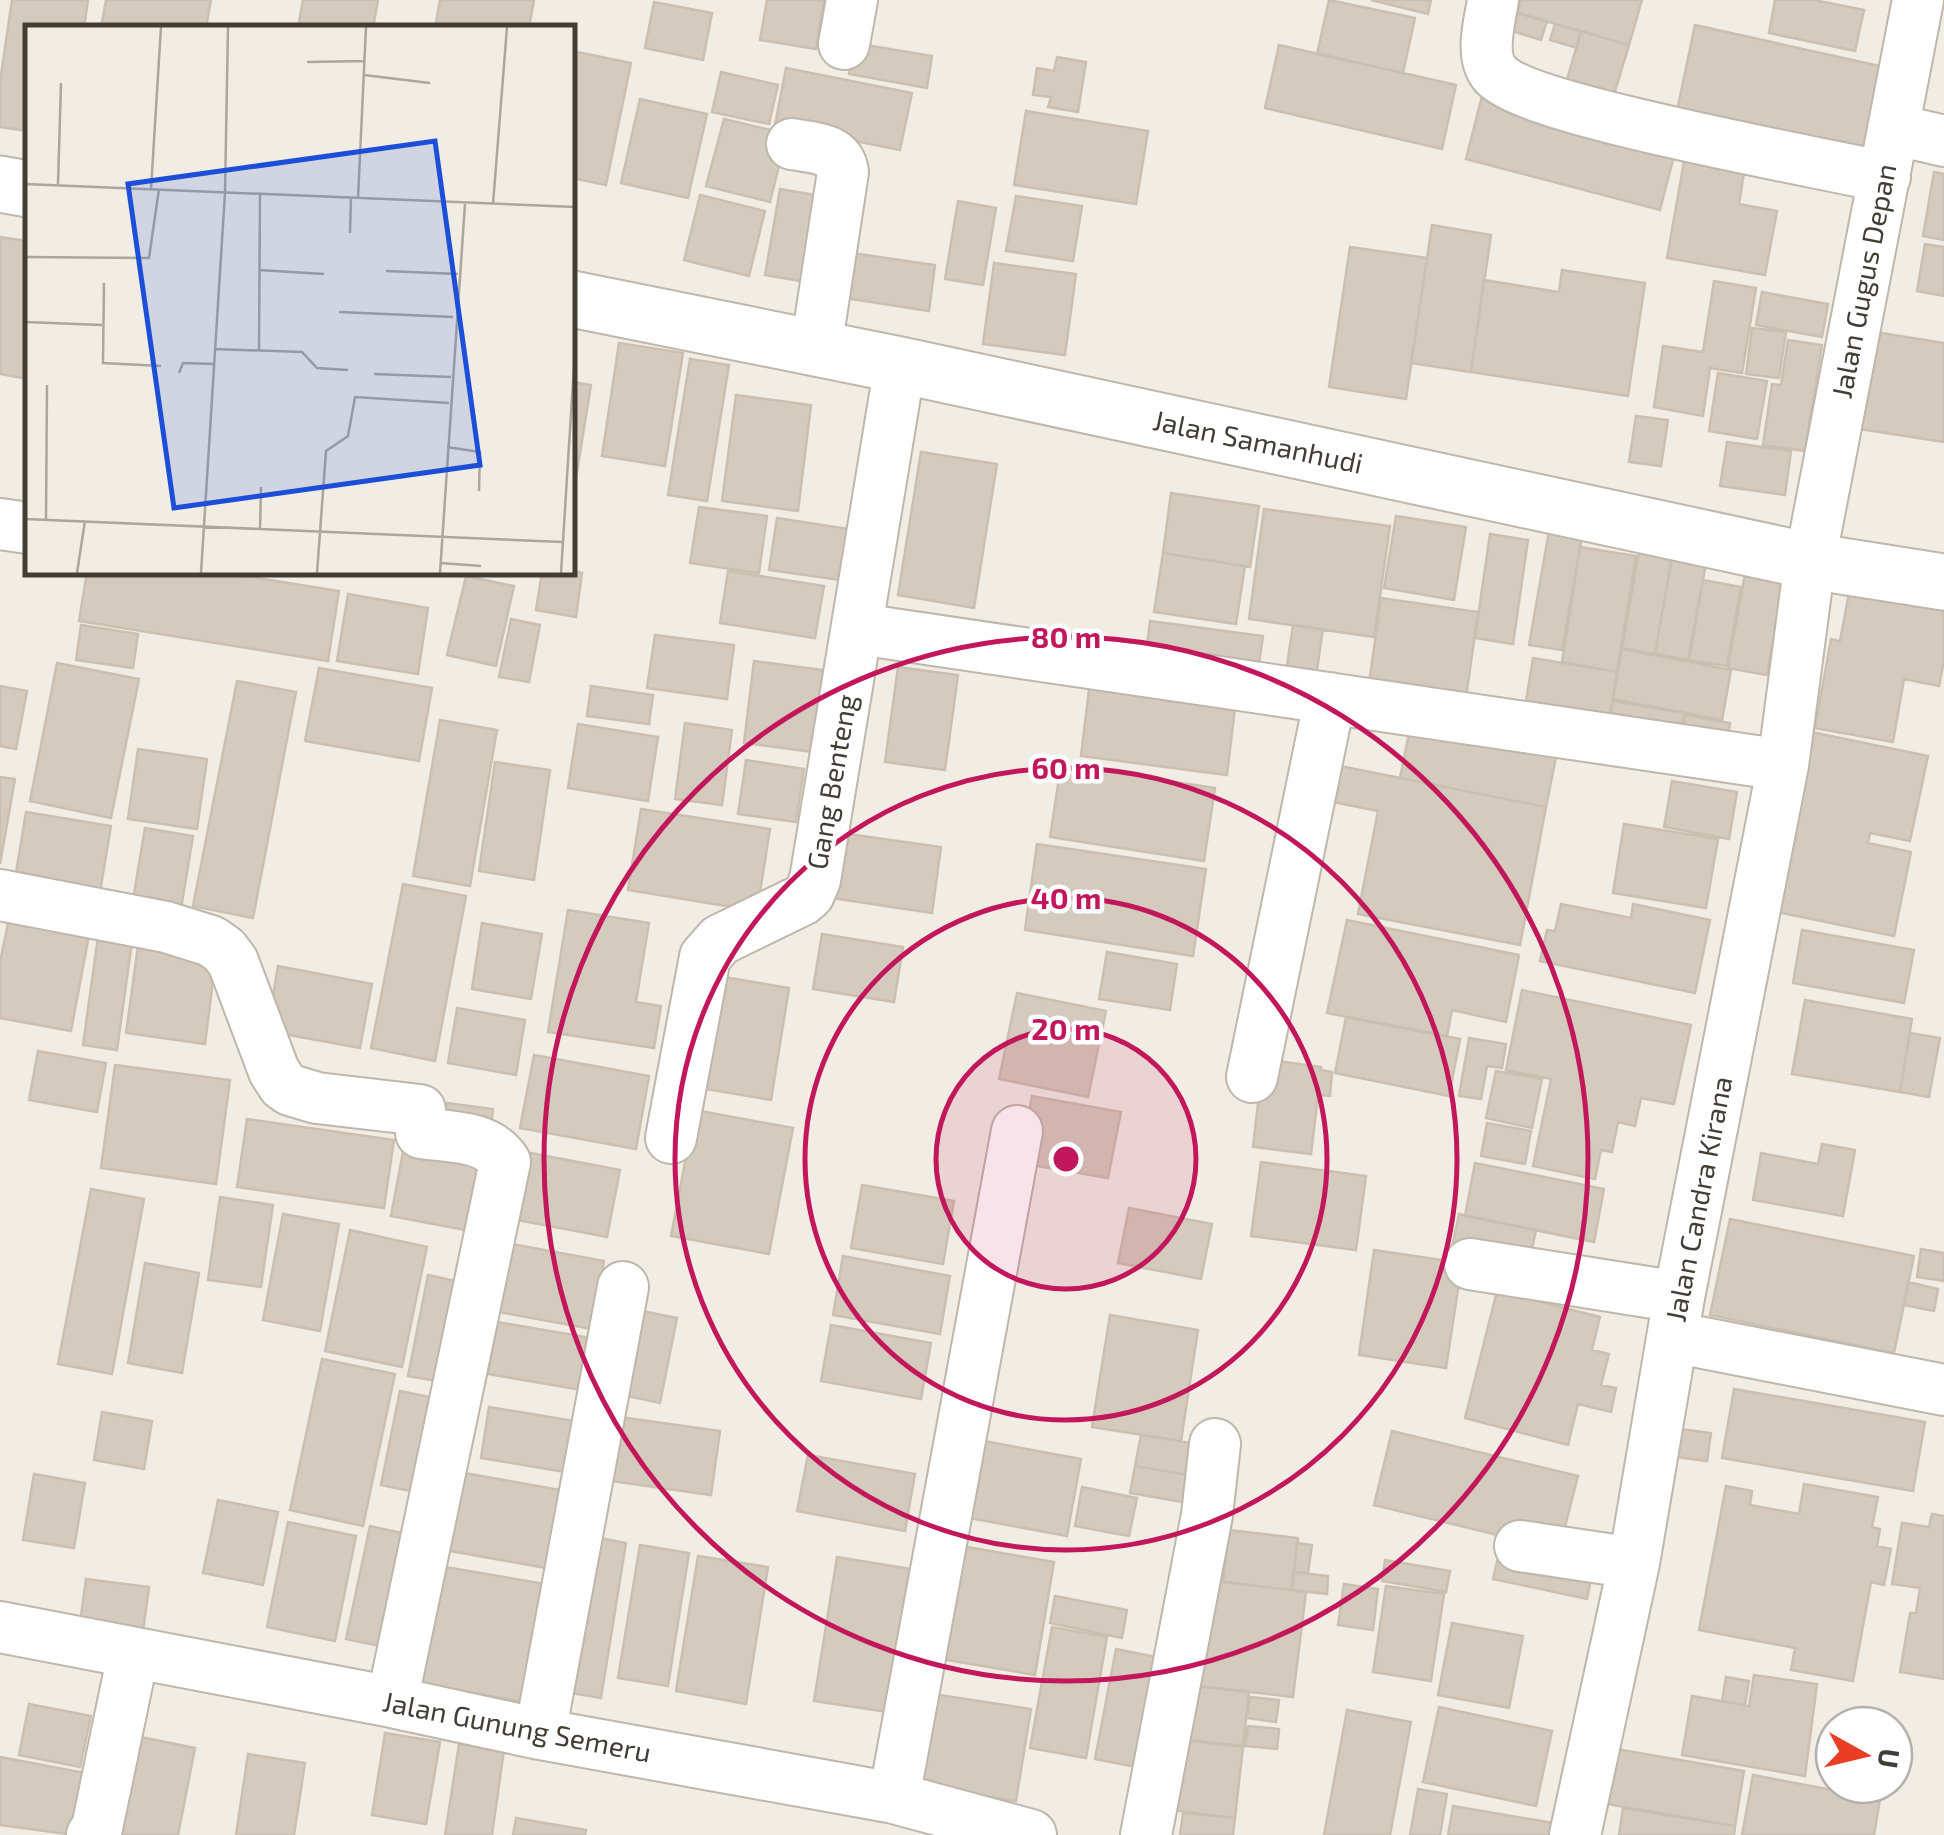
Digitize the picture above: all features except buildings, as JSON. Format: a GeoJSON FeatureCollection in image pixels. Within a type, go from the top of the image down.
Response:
{"type":"FeatureCollection","features":[{"type":"Feature","properties":{"kind":"street"},"geometry":{"type":"LineString","coordinates":[[1493,0],[1487,40],[1494,73],[1511,86],[1584,111],[1889,153],[1944,141]]}},
{"type":"Feature","properties":{"kind":"street","name":"Jalan Gugus Depan"},"geometry":{"type":"LineString","coordinates":[[1810,561],[1918,0]]}},
{"type":"Feature","properties":{"kind":"street"},"geometry":{"type":"LineString","coordinates":[[792,144],[833,153],[844,172],[816,348]]}},
{"type":"Feature","properties":{"kind":"street"},"geometry":{"type":"LineString","coordinates":[[0,184],[25,188]]}},
{"type":"Feature","properties":{"kind":"street","name":"Jalan Samanhudi"},"geometry":{"type":"LineString","coordinates":[[575,300],[900,365],[1810,561],[1944,582]]}},
{"type":"Feature","properties":{"kind":"street","name":"Gang Benteng"},"geometry":{"type":"LineString","coordinates":[[670,1138],[706,957],[720,940],[802,900],[812,888],[900,365]]}},
{"type":"Feature","properties":{"kind":"street"},"geometry":{"type":"LineString","coordinates":[[0,524],[25,528]]}},
{"type":"Feature","properties":{"kind":"street","name":"Jalan Candra Kirana"},"geometry":{"type":"LineString","coordinates":[[1575,1835],[1634,1564],[1676,1317],[1783,765],[1810,561]]}},
{"type":"Feature","properties":{"kind":"street"},"geometry":{"type":"LineString","coordinates":[[858,629],[1783,765]]}},
{"type":"Feature","properties":{"kind":"street"},"geometry":{"type":"LineString","coordinates":[[1252,1078],[1330,698]]}},
{"type":"Feature","properties":{"kind":"street"},"geometry":{"type":"LineString","coordinates":[[0,895],[166,927],[211,941],[233,962],[282,1085],[317,1098],[420,1110],[421,1132],[478,1142],[497,1151],[505,1162],[392,1702]]}},
{"type":"Feature","properties":{"kind":"street"},"geometry":{"type":"LineString","coordinates":[[894,1798],[1016,1132]]}},
{"type":"Feature","properties":{"kind":"street"},"geometry":{"type":"LineString","coordinates":[[1470,1264],[1944,1390]]}},
{"type":"Feature","properties":{"kind":"street"},"geometry":{"type":"LineString","coordinates":[[540,1734],[623,1287]]}},
{"type":"Feature","properties":{"kind":"street"},"geometry":{"type":"LineString","coordinates":[[1146,1835],[1206,1515],[1215,1444]]}},
{"type":"Feature","properties":{"kind":"street"},"geometry":{"type":"LineString","coordinates":[[1520,1546],[1634,1564]]}},
{"type":"Feature","properties":{"kind":"street","name":"Jalan Gunung Semeru"},"geometry":{"type":"LineString","coordinates":[[0,1628],[540,1734],[894,1798],[1031,1835]]}},
{"type":"Feature","properties":{"kind":"street"},"geometry":{"type":"LineString","coordinates":[[92,1835],[97,1828],[133,1655]]}}]}
